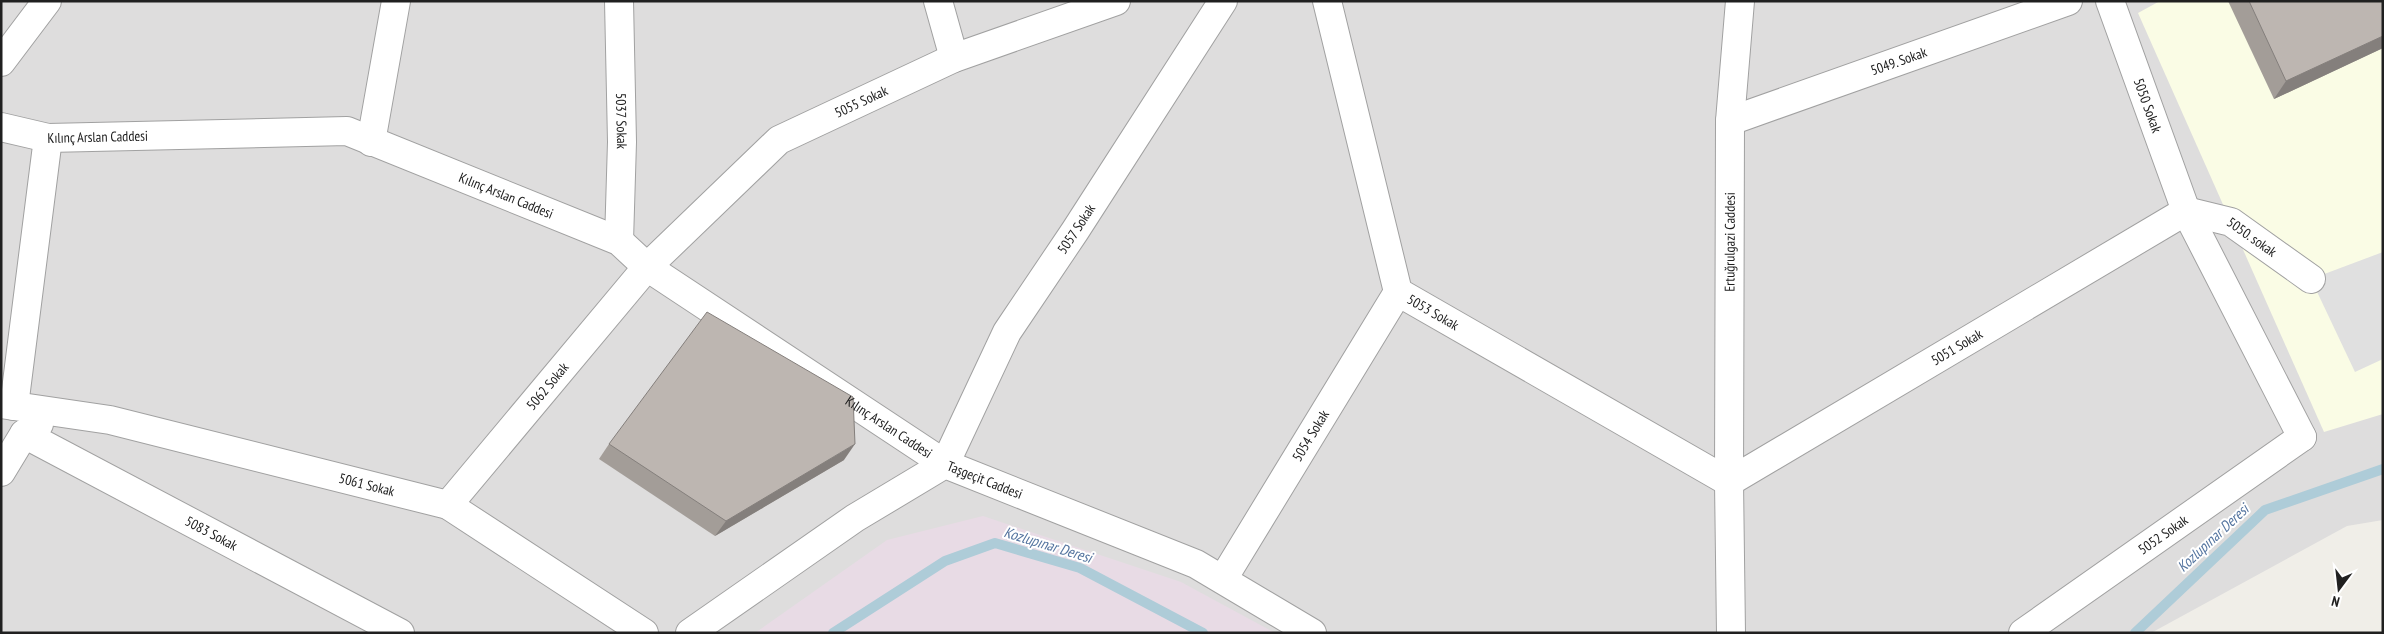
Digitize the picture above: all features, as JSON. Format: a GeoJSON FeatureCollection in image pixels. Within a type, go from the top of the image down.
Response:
{"type":"FeatureCollection","features":[{"type":"Feature","properties":{"kind":"street"},"geometry":{"type":"LineString","coordinates":[[1,62],[47,1]]}},
{"type":"Feature","properties":{"kind":"street"},"geometry":{"type":"LineString","coordinates":[[372,142],[396,1]]}},
{"type":"Feature","properties":{"kind":"street","name":"5037 Sokak"},"geometry":{"type":"LineString","coordinates":[[619,1],[622,142],[619,241]]}},
{"type":"Feature","properties":{"kind":"street"},"geometry":{"type":"LineString","coordinates":[[938,1],[954,58]]}},
{"type":"Feature","properties":{"kind":"street","name":"5055 Sokak"},"geometry":{"type":"LineString","coordinates":[[647,267],[779,140],[954,58],[1116,1]]}},
{"type":"Feature","properties":{"kind":"street","name":"5057 Sokak"},"geometry":{"type":"LineString","coordinates":[[945,464],[1007,332],[1075,231],[1223,1]]}},
{"type":"Feature","properties":{"kind":"street","name":"5053 Sokak"},"geometry":{"type":"LineString","coordinates":[[1327,1],[1398,292],[1729,482]]}},
{"type":"Feature","properties":{"kind":"street","name":"Ertuğrulgazi Caddesi"},"geometry":{"type":"LineString","coordinates":[[1731,633],[1729,482],[1730,121],[1740,1]]}},
{"type":"Feature","properties":{"kind":"street","name":"5049. Sokak"},"geometry":{"type":"LineString","coordinates":[[1730,121],[2068,1]]}},
{"type":"Feature","properties":{"kind":"street","name":"5050 Sokak"},"geometry":{"type":"LineString","coordinates":[[2110,1],[2186,211],[2302,437]]}},
{"type":"Feature","properties":{"kind":"street","name":"Kılınç Arslan Caddesi"},"geometry":{"type":"LineString","coordinates":[[1,127],[48,138],[347,131],[619,241],[647,267],[945,464]]}},
{"type":"Feature","properties":{"kind":"street"},"geometry":{"type":"LineString","coordinates":[[8,405],[48,138]]}},
{"type":"Feature","properties":{"kind":"street","name":"5050. sokak"},"geometry":{"type":"LineString","coordinates":[[2186,211],[2231,222],[2310,279]]}},
{"type":"Feature","properties":{"kind":"street","name":"5051 Sokak"},"geometry":{"type":"LineString","coordinates":[[1729,482],[2186,211]]}},
{"type":"Feature","properties":{"kind":"street","name":"5062 Sokak"},"geometry":{"type":"LineString","coordinates":[[448,505],[647,267]]}},
{"type":"Feature","properties":{"kind":"street","name":"5054 Sokak"},"geometry":{"type":"LineString","coordinates":[[1223,579],[1398,292]]}},
{"type":"Feature","properties":{"kind":"street","name":"5061 Sokak"},"geometry":{"type":"LineString","coordinates":[[8,405],[110,420],[448,505],[644,633]]}},
{"type":"Feature","properties":{"kind":"street"},"geometry":{"type":"LineString","coordinates":[[1,472],[24,434],[57,412]]}},
{"type":"Feature","properties":{"kind":"street","name":"5083 Sokak"},"geometry":{"type":"LineString","coordinates":[[24,434],[400,633]]}},
{"type":"Feature","properties":{"kind":"street","name":"5052 Sokak"},"geometry":{"type":"LineString","coordinates":[[2023,633],[2302,437]]}},
{"type":"Feature","properties":{"kind":"street","name":"Taşgeçit Caddesi"},"geometry":{"type":"LineString","coordinates":[[690,633],[855,518],[945,464],[1196,564],[1312,633]]}},
{"type":"Feature","properties":{"kind":"shaded area"},"geometry":{"type":"Polygon","coordinates":[[[1,1],[2383,1],[2383,520],[2347,526],[2151,633],[1,633],[1,1]]]}},
{"type":"Feature","properties":{"kind":"shaded area"},"geometry":{"type":"Polygon","coordinates":[[[2160,1],[2383,1],[2383,414],[2324,432],[2138,13],[2160,1]]]}},
{"type":"Feature","properties":{"kind":"shaded area"},"geometry":{"type":"Polygon","coordinates":[[[2383,252],[2383,359],[2355,372],[2311,279],[2383,252]]]}},
{"type":"Feature","properties":{"kind":"shaded area"},"geometry":{"type":"Polygon","coordinates":[[[983,516],[1181,582],[1275,633],[755,633],[887,540],[983,516]]]}},
{"type":"Feature","properties":{"kind":"building"},"geometry":{"type":"Polygon","coordinates":[[[2249,1],[2383,1],[2383,36],[2286,81],[2249,1]]]}},
{"type":"Feature","properties":{"kind":"building"},"geometry":{"type":"Polygon","coordinates":[[[707,312],[853,397],[855,444],[726,521],[609,444],[707,312]]]}},
{"type":"Feature","properties":{"kind":"waterway","name":"Kozlupınar Deresi"},"geometry":{"type":"LineString","coordinates":[[2135,633],[2265,510],[2383,469]]}},
{"type":"Feature","properties":{"kind":"waterway","name":"Kozlupınar Deresi"},"geometry":{"type":"LineString","coordinates":[[833,633],[945,561],[995,543],[1080,568],[1203,633]]}}]}
